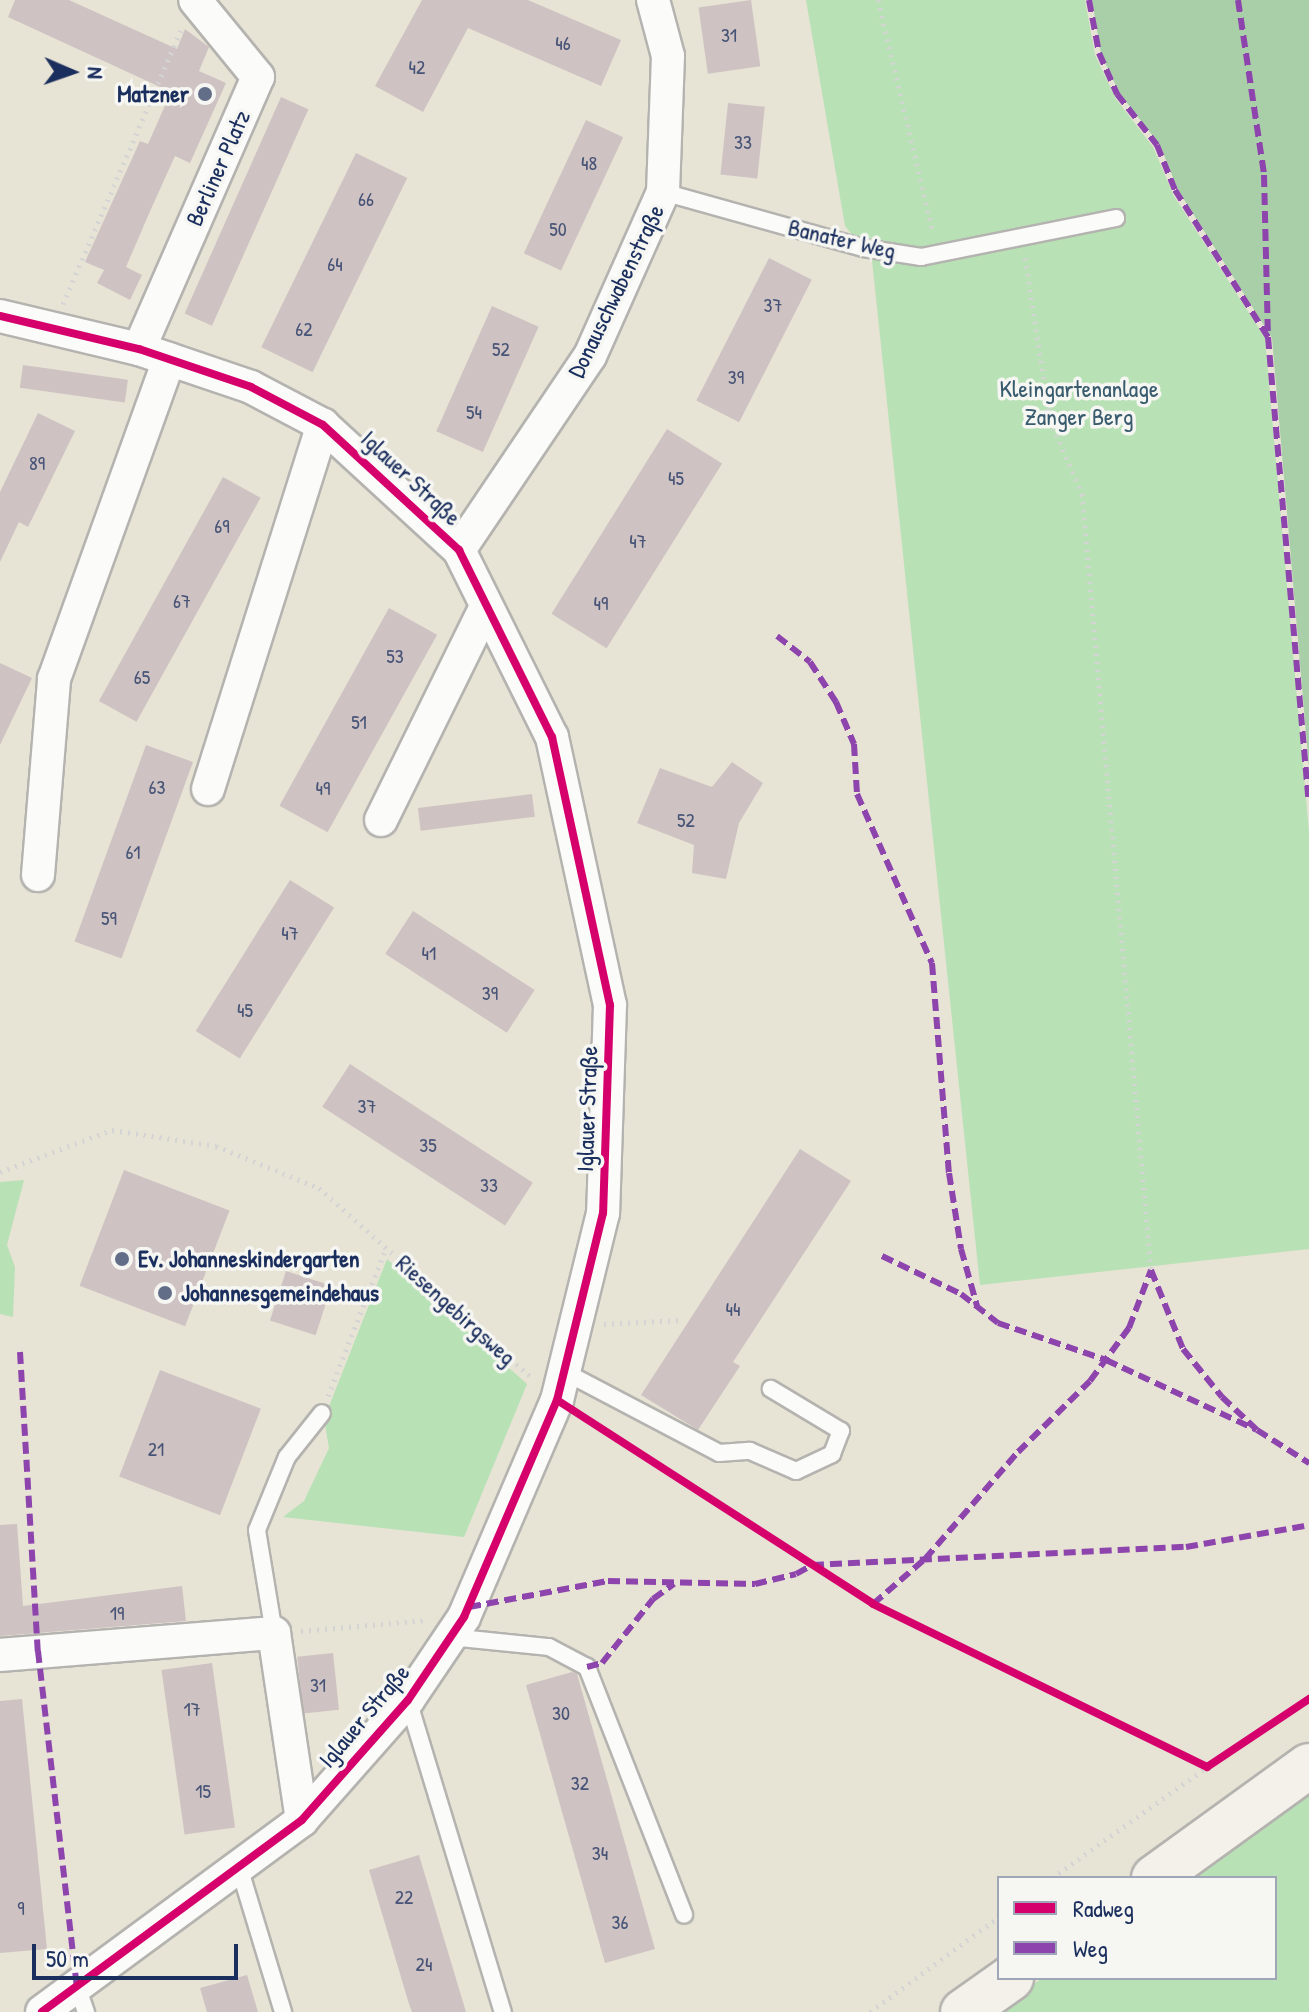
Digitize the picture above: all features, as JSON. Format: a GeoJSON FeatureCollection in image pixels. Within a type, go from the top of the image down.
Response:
{"type":"FeatureCollection","features":[{"type":"Feature","properties":{"kind":"street","name":"Donauschwabenstraße"},"geometry":{"type":"LineString","coordinates":[[459,550],[590,356],[663,192],[668,56],[653,0]]}},
{"type":"Feature","properties":{"kind":"street","name":"Berliner Platz"},"geometry":{"type":"LineString","coordinates":[[154,354],[258,77],[192,7]]}},
{"type":"Feature","properties":{"kind":"street","name":"Iglauer Straße"},"geometry":{"type":"LineString","coordinates":[[0,316],[54,325],[251,387],[323,425],[459,550],[552,737],[610,1005],[603,1213],[560,1386],[457,1627],[408,1700],[302,1820],[239,1867],[82,1999],[42,2012]]}},
{"type":"Feature","properties":{"kind":"street"},"geometry":{"type":"LineString","coordinates":[[38,875],[54,679],[154,354]]}},
{"type":"Feature","properties":{"kind":"street"},"geometry":{"type":"LineString","coordinates":[[208,789],[323,425]]}},
{"type":"Feature","properties":{"kind":"street"},"geometry":{"type":"LineString","coordinates":[[381,820],[486,607]]}},
{"type":"Feature","properties":{"kind":"street","name":"Iglauer Straße"},"geometry":{"type":"LineString","coordinates":[[274,1633],[302,1820]]}},
{"type":"Feature","properties":{"kind":"street"},"geometry":{"type":"LineString","coordinates":[[0,1655],[274,1633]]}},
{"type":"Feature","properties":{"kind":"street"},"geometry":{"type":"LineString","coordinates":[[1157,1876],[1309,1766]]}},
{"type":"Feature","properties":{"kind":"street"},"geometry":{"type":"LineString","coordinates":[[963,2012],[1008,1980]]}},
{"type":"Feature","properties":{"kind":"lane","name":"Banater Weg"},"geometry":{"type":"LineString","coordinates":[[663,192],[863,248],[921,257],[1021,233],[1116,218]]}},
{"type":"Feature","properties":{"kind":"lane"},"geometry":{"type":"LineString","coordinates":[[560,1386],[719,1453],[750,1451],[796,1471],[832,1454],[841,1431],[771,1389]]}},
{"type":"Feature","properties":{"kind":"lane"},"geometry":{"type":"LineString","coordinates":[[274,1633],[257,1530],[287,1457],[322,1413]]}},
{"type":"Feature","properties":{"kind":"lane"},"geometry":{"type":"LineString","coordinates":[[457,1627],[549,1647],[587,1667],[684,1915]]}},
{"type":"Feature","properties":{"kind":"lane","name":"Iglauer Straße"},"geometry":{"type":"LineString","coordinates":[[408,1700],[503,2012]]}},
{"type":"Feature","properties":{"kind":"lane"},"geometry":{"type":"LineString","coordinates":[[239,1867],[283,2012]]}},
{"type":"Feature","properties":{"kind":"path"},"geometry":{"type":"LineString","coordinates":[[878,0],[938,254]]}},
{"type":"Feature","properties":{"kind":"path"},"geometry":{"type":"LineString","coordinates":[[54,325],[192,7]]}},
{"type":"Feature","properties":{"kind":"path"},"geometry":{"type":"LineString","coordinates":[[1021,233],[1050,420],[1082,494],[1151,1270]]}},
{"type":"Feature","properties":{"kind":"path"},"geometry":{"type":"LineString","coordinates":[[322,1413],[386,1248]]}},
{"type":"Feature","properties":{"kind":"path"},"geometry":{"type":"LineString","coordinates":[[575,1325],[681,1320]]}},
{"type":"Feature","properties":{"kind":"path"},"geometry":{"type":"LineString","coordinates":[[274,1633],[457,1627]]}},
{"type":"Feature","properties":{"kind":"path"},"geometry":{"type":"LineString","coordinates":[[1055,1876],[1207,1767]]}},
{"type":"Feature","properties":{"kind":"path"},"geometry":{"type":"LineString","coordinates":[[870,2012],[997,1918]]}},
{"type":"Feature","properties":{"kind":"green space","name":"Kleingartenanlage Zanger Berg"},"geometry":{"type":"Polygon","coordinates":[[[806,0],[1085,0],[1095,55],[1116,99],[1153,147],[1174,196],[1265,338],[1309,832],[1309,1249],[980,1285],[872,260],[845,226],[806,0]]]}},
{"type":"Feature","properties":{"kind":"green space"},"geometry":{"type":"Polygon","coordinates":[[[1092,0],[1309,0],[1309,768],[1272,338],[1178,190],[1160,145],[1120,94],[1101,54],[1092,0]]]}},
{"type":"Feature","properties":{"kind":"green space"},"geometry":{"type":"Polygon","coordinates":[[[24,1180],[7,1245],[15,1267],[13,1317],[0,1314],[0,1182],[24,1180]]]}},
{"type":"Feature","properties":{"kind":"green space"},"geometry":{"type":"Polygon","coordinates":[[[387,1259],[527,1384],[464,1537],[283,1517],[304,1501],[329,1448],[324,1419],[387,1259]]]}},
{"type":"Feature","properties":{"kind":"green space"},"geometry":{"type":"Polygon","coordinates":[[[1309,1788],[1309,2012],[996,2012],[1039,1980],[1277,1980],[1277,1876],[1185,1876],[1309,1788]]]}},
{"type":"Feature","properties":{"kind":"building"},"geometry":{"type":"Polygon","coordinates":[[[15,0],[69,0],[177,49],[185,29],[209,47],[199,71],[226,83],[190,163],[175,156],[151,209],[126,267],[142,275],[130,300],[97,283],[104,270],[85,262],[140,141],[148,144],[171,92],[8,17],[15,0]]]}},
{"type":"Feature","properties":{"kind":"building"},"geometry":{"type":"Polygon","coordinates":[[[422,0],[528,0],[621,40],[601,86],[468,28],[423,112],[375,86],[422,0]]]}},
{"type":"Feature","properties":{"kind":"building"},"geometry":{"type":"Polygon","coordinates":[[[751,0],[760,66],[708,74],[699,7],[751,0]]]}},
{"type":"Feature","properties":{"kind":"building"},"geometry":{"type":"Polygon","coordinates":[[[281,97],[308,109],[212,326],[185,314],[281,97]]]}},
{"type":"Feature","properties":{"kind":"building"},"geometry":{"type":"Polygon","coordinates":[[[728,103],[765,107],[757,178],[720,175],[728,103]]]}},
{"type":"Feature","properties":{"kind":"building"},"geometry":{"type":"Polygon","coordinates":[[[586,120],[623,137],[561,271],[524,253],[586,120]]]}},
{"type":"Feature","properties":{"kind":"building"},"geometry":{"type":"Polygon","coordinates":[[[356,153],[407,178],[313,372],[261,347],[356,153]]]}},
{"type":"Feature","properties":{"kind":"building"},"geometry":{"type":"Polygon","coordinates":[[[769,258],[812,280],[739,422],[696,401],[769,258]]]}},
{"type":"Feature","properties":{"kind":"building"},"geometry":{"type":"Polygon","coordinates":[[[492,306],[539,327],[483,452],[436,431],[492,306]]]}},
{"type":"Feature","properties":{"kind":"building"},"geometry":{"type":"Polygon","coordinates":[[[23,365],[128,380],[125,403],[20,388],[23,365]]]}},
{"type":"Feature","properties":{"kind":"building"},"geometry":{"type":"Polygon","coordinates":[[[38,413],[75,431],[28,527],[19,522],[0,562],[0,492],[38,413]]]}},
{"type":"Feature","properties":{"kind":"building"},"geometry":{"type":"Polygon","coordinates":[[[667,429],[722,463],[607,648],[551,614],[667,429]]]}},
{"type":"Feature","properties":{"kind":"building"},"geometry":{"type":"Polygon","coordinates":[[[223,477],[261,498],[136,722],[99,701],[223,477]]]}},
{"type":"Feature","properties":{"kind":"building"},"geometry":{"type":"Polygon","coordinates":[[[389,608],[437,635],[328,832],[279,806],[389,608]]]}},
{"type":"Feature","properties":{"kind":"building"},"geometry":{"type":"Polygon","coordinates":[[[0,663],[32,678],[0,745],[0,663]]]}},
{"type":"Feature","properties":{"kind":"building"},"geometry":{"type":"Polygon","coordinates":[[[146,745],[193,762],[122,958],[75,941],[146,745]]]}},
{"type":"Feature","properties":{"kind":"building"},"geometry":{"type":"Polygon","coordinates":[[[732,762],[763,783],[739,823],[726,879],[692,873],[694,845],[637,823],[660,768],[712,787],[732,762]]]}},
{"type":"Feature","properties":{"kind":"building"},"geometry":{"type":"Polygon","coordinates":[[[532,794],[535,817],[421,831],[418,808],[532,794]]]}},
{"type":"Feature","properties":{"kind":"building"},"geometry":{"type":"Polygon","coordinates":[[[290,880],[334,908],[240,1059],[196,1031],[290,880]]]}},
{"type":"Feature","properties":{"kind":"building"},"geometry":{"type":"Polygon","coordinates":[[[413,911],[535,990],[507,1033],[385,954],[413,911]]]}},
{"type":"Feature","properties":{"kind":"building"},"geometry":{"type":"Polygon","coordinates":[[[350,1064],[533,1183],[505,1226],[322,1107],[350,1064]]]}},
{"type":"Feature","properties":{"kind":"building"},"geometry":{"type":"Polygon","coordinates":[[[800,1149],[851,1181],[733,1362],[740,1366],[698,1430],[641,1395],[800,1149]]]}},
{"type":"Feature","properties":{"kind":"building","name":"Ev. Johanneskindergarten"},"geometry":{"type":"Polygon","coordinates":[[[124,1170],[229,1210],[185,1326],[80,1286],[124,1170]]]}},
{"type":"Feature","properties":{"kind":"building"},"geometry":{"type":"Polygon","coordinates":[[[286,1271],[332,1286],[316,1335],[270,1320],[286,1271]]]}},
{"type":"Feature","properties":{"kind":"building"},"geometry":{"type":"Polygon","coordinates":[[[160,1370],[261,1409],[220,1515],[119,1476],[160,1370]]]}},
{"type":"Feature","properties":{"kind":"building"},"geometry":{"type":"Polygon","coordinates":[[[17,1524],[23,1606],[182,1586],[186,1621],[0,1636],[0,1525],[17,1524]]]}},
{"type":"Feature","properties":{"kind":"building"},"geometry":{"type":"Polygon","coordinates":[[[333,1653],[339,1710],[303,1713],[297,1657],[333,1653]]]}},
{"type":"Feature","properties":{"kind":"building"},"geometry":{"type":"Polygon","coordinates":[[[212,1663],[235,1827],[185,1834],[161,1670],[212,1663]]]}},
{"type":"Feature","properties":{"kind":"building"},"geometry":{"type":"Polygon","coordinates":[[[572,1672],[577,1674],[655,1949],[605,1963],[526,1685],[572,1672]]]}},
{"type":"Feature","properties":{"kind":"building"},"geometry":{"type":"Polygon","coordinates":[[[22,1699],[47,1949],[0,1953],[0,1701],[22,1699]]]}},
{"type":"Feature","properties":{"kind":"building"},"geometry":{"type":"Polygon","coordinates":[[[419,1855],[466,2012],[412,2012],[409,2004],[369,1870],[419,1855]]]}},
{"type":"Feature","properties":{"kind":"building"},"geometry":{"type":"Polygon","coordinates":[[[247,1975],[258,2012],[207,2012],[200,1988],[247,1975]]]}},
{"type":"Feature","properties":{"kind":"marked path"},"geometry":{"type":"LineString","coordinates":[[1089,0],[1099,53],[1117,94],[1157,145],[1175,190],[1268,337],[1309,801]]}},
{"type":"Feature","properties":{"kind":"marked path"},"geometry":{"type":"LineString","coordinates":[[1238,0],[1264,175],[1268,337]]}},
{"type":"Feature","properties":{"kind":"marked path"},"geometry":{"type":"LineString","coordinates":[[777,636],[810,662],[836,702],[854,744],[857,794],[932,963],[949,1173],[961,1249],[977,1306]]}},
{"type":"Feature","properties":{"kind":"marked path"},"geometry":{"type":"LineString","coordinates":[[882,1256],[961,1294],[998,1323],[1106,1360],[1257,1430]]}},
{"type":"Feature","properties":{"kind":"marked path"},"geometry":{"type":"LineString","coordinates":[[1151,1270],[1183,1349],[1222,1397],[1257,1430],[1309,1463]]}},
{"type":"Feature","properties":{"kind":"marked path"},"geometry":{"type":"LineString","coordinates":[[873,1604],[925,1559],[1018,1452],[1090,1381],[1129,1328],[1151,1270]]}},
{"type":"Feature","properties":{"kind":"marked path"},"geometry":{"type":"LineString","coordinates":[[20,1352],[38,1651],[77,1986]]}},
{"type":"Feature","properties":{"kind":"marked path"},"geometry":{"type":"LineString","coordinates":[[469,1607],[608,1581],[755,1584],[796,1574],[812,1565],[1186,1547],[1309,1525]]}},
{"type":"Feature","properties":{"kind":"marked path"},"geometry":{"type":"LineString","coordinates":[[587,1667],[602,1663],[653,1599],[674,1584]]}},
{"type":"Feature","properties":{"kind":"cycle path"},"geometry":{"type":"LineString","coordinates":[[0,316],[139,349],[251,387],[323,425],[459,550],[552,737],[610,1005],[603,1213],[557,1400],[464,1617],[408,1700],[302,1820],[42,2012]]}},
{"type":"Feature","properties":{"kind":"cycle path"},"geometry":{"type":"LineString","coordinates":[[557,1400],[873,1604],[1207,1767],[1309,1699]]}},
{"type":"Feature","properties":{"kind":"place","name":"Matzner"},"geometry":{"type":"Point","coordinates":[205,94]}},
{"type":"Feature","properties":{"kind":"place","name":"Ev. Johanneskindergarten"},"geometry":{"type":"Point","coordinates":[122,1259]}},
{"type":"Feature","properties":{"kind":"place","name":"Johannesgemeindehaus"},"geometry":{"type":"Point","coordinates":[165,1293]}}]}
